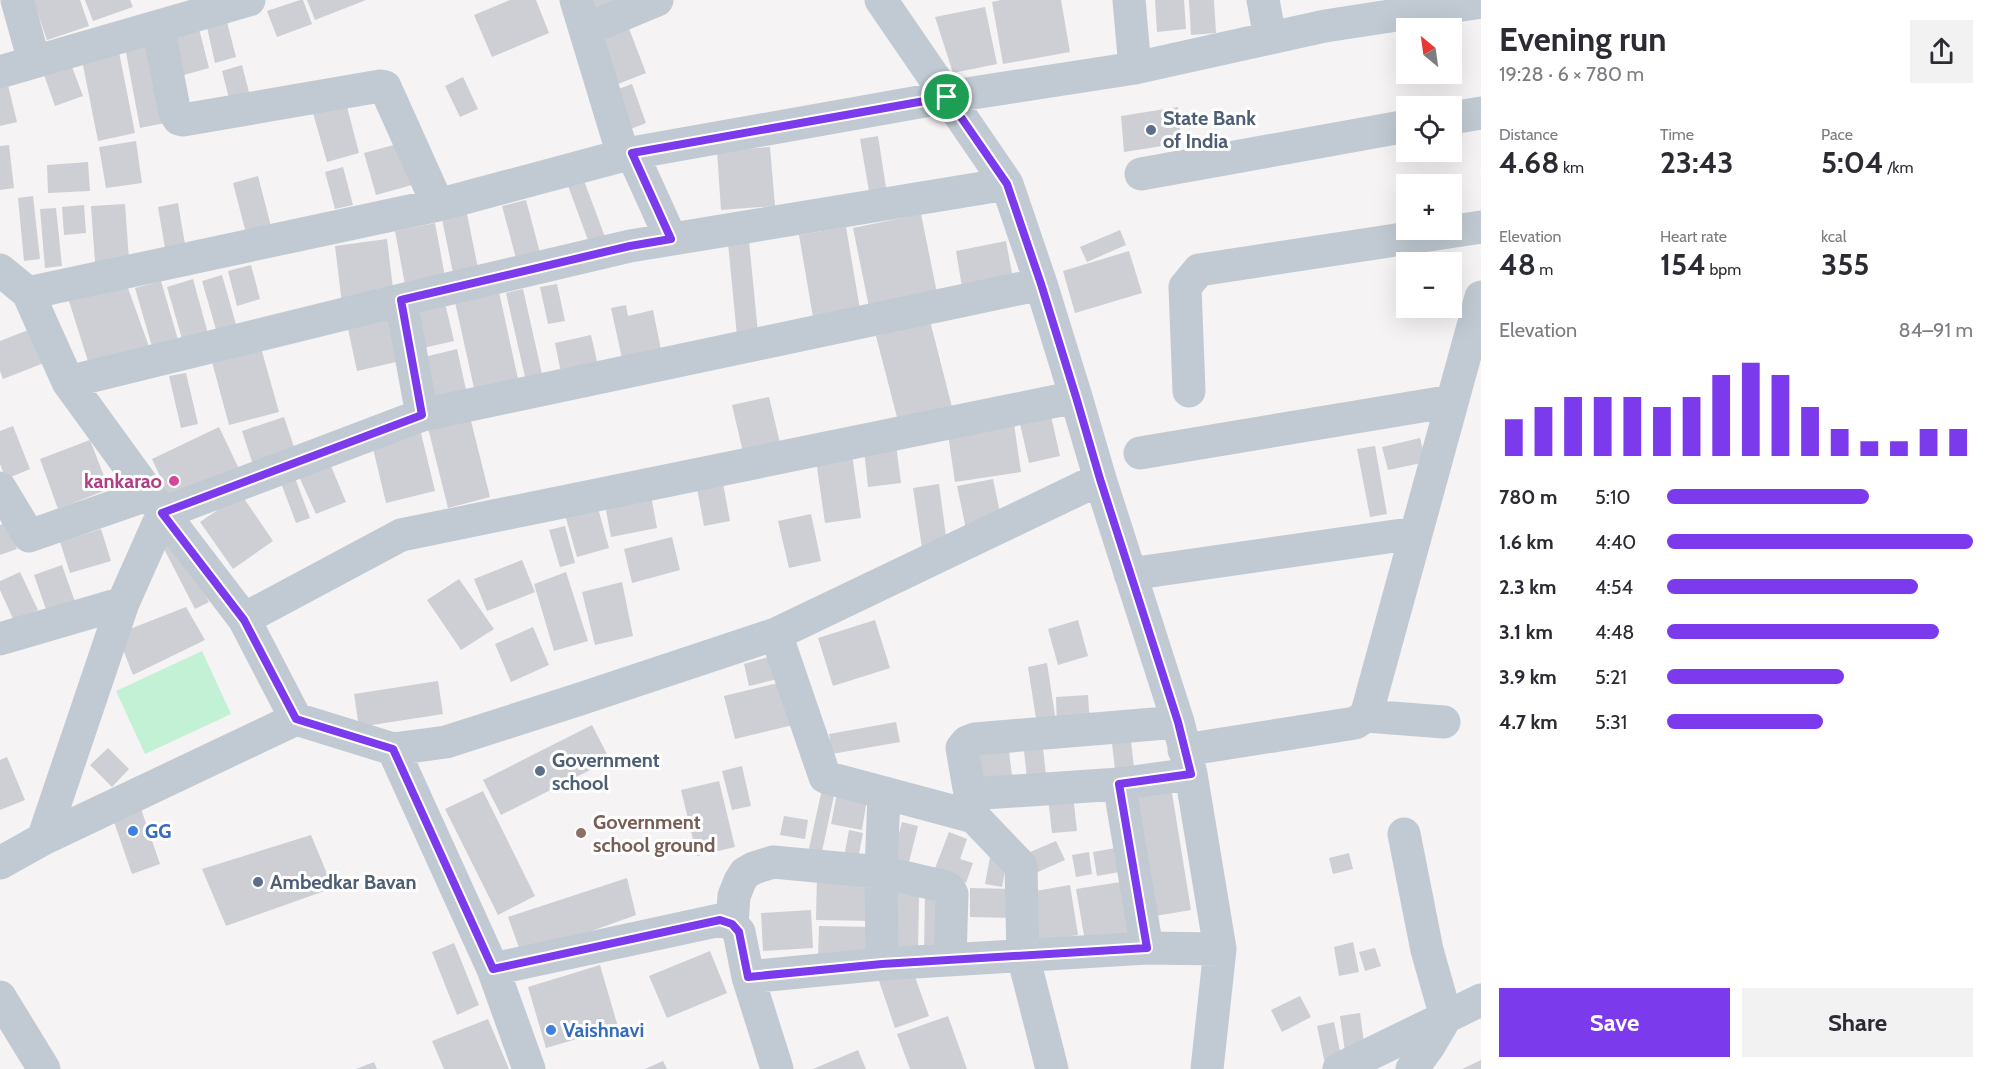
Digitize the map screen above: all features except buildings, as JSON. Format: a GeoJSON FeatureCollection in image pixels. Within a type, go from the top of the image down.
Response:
{"type":"FeatureCollection","features":[{"type":"Feature","properties":{"kind":"street"},"geometry":{"type":"LineString","coordinates":[[17,0],[34,61]]}},
{"type":"Feature","properties":{"kind":"street"},"geometry":{"type":"LineString","coordinates":[[0,72],[249,0]]}},
{"type":"Feature","properties":{"kind":"street"},"geometry":{"type":"LineString","coordinates":[[657,0],[580,15],[628,154],[671,239]]}},
{"type":"Feature","properties":{"kind":"street"},"geometry":{"type":"LineString","coordinates":[[881,0],[1007,184],[1041,284],[1184,748],[1220,950],[1207,1069]]}},
{"type":"Feature","properties":{"kind":"street"},"geometry":{"type":"LineString","coordinates":[[1129,0],[1136,68]]}},
{"type":"Feature","properties":{"kind":"street"},"geometry":{"type":"LineString","coordinates":[[1263,0],[1270,38]]}},
{"type":"Feature","properties":{"kind":"street"},"geometry":{"type":"LineString","coordinates":[[28,293],[438,205],[628,154],[947,97],[1136,68],[1325,26],[1481,2]]}},
{"type":"Feature","properties":{"kind":"street"},"geometry":{"type":"LineString","coordinates":[[158,27],[178,119],[385,87],[438,205]]}},
{"type":"Feature","properties":{"kind":"street"},"geometry":{"type":"LineString","coordinates":[[1462,116],[1481,113]]}},
{"type":"Feature","properties":{"kind":"street"},"geometry":{"type":"LineString","coordinates":[[1141,174],[1396,128]]}},
{"type":"Feature","properties":{"kind":"street"},"geometry":{"type":"LineString","coordinates":[[68,382],[630,246],[1007,184]]}},
{"type":"Feature","properties":{"kind":"street"},"geometry":{"type":"LineString","coordinates":[[1189,391],[1185,287],[1199,270],[1481,226]]}},
{"type":"Feature","properties":{"kind":"street"},"geometry":{"type":"LineString","coordinates":[[0,270],[28,293],[68,382],[244,620],[296,719]]}},
{"type":"Feature","properties":{"kind":"street"},"geometry":{"type":"LineString","coordinates":[[0,488],[29,536],[156,503],[422,415],[1041,284]]}},
{"type":"Feature","properties":{"kind":"street"},"geometry":{"type":"LineString","coordinates":[[1366,716],[1481,297]]}},
{"type":"Feature","properties":{"kind":"street"},"geometry":{"type":"LineString","coordinates":[[401,300],[422,415]]}},
{"type":"Feature","properties":{"kind":"street"},"geometry":{"type":"LineString","coordinates":[[244,620],[401,535],[1076,397]]}},
{"type":"Feature","properties":{"kind":"street"},"geometry":{"type":"LineString","coordinates":[[1140,453],[1452,401]]}},
{"type":"Feature","properties":{"kind":"street"},"geometry":{"type":"LineString","coordinates":[[0,863],[43,839],[296,719],[393,749],[446,742],[776,634],[1100,479]]}},
{"type":"Feature","properties":{"kind":"street"},"geometry":{"type":"LineString","coordinates":[[43,839],[156,503]]}},
{"type":"Feature","properties":{"kind":"street"},"geometry":{"type":"LineString","coordinates":[[1130,574],[1416,532]]}},
{"type":"Feature","properties":{"kind":"street"},"geometry":{"type":"LineString","coordinates":[[0,639],[123,603]]}},
{"type":"Feature","properties":{"kind":"street"},"geometry":{"type":"LineString","coordinates":[[776,634],[825,777],[884,795],[972,806],[1119,784],[1184,748]]}},
{"type":"Feature","properties":{"kind":"street"},"geometry":{"type":"LineString","coordinates":[[1052,1069],[1023,956],[1021,866],[972,806],[962,748],[967,742],[975,739],[1184,748],[1355,723],[1366,716],[1444,722]]}},
{"type":"Feature","properties":{"kind":"street"},"geometry":{"type":"LineString","coordinates":[[393,749],[493,969],[530,1069]]}},
{"type":"Feature","properties":{"kind":"street"},"geometry":{"type":"LineString","coordinates":[[1119,784],[1147,948]]}},
{"type":"Feature","properties":{"kind":"street"},"geometry":{"type":"LineString","coordinates":[[882,964],[880,872],[884,795]]}},
{"type":"Feature","properties":{"kind":"street"},"geometry":{"type":"LineString","coordinates":[[1404,834],[1427,950],[1446,1017],[1412,1069]]}},
{"type":"Feature","properties":{"kind":"street"},"geometry":{"type":"LineString","coordinates":[[732,924],[734,896],[745,873],[754,868],[772,862],[880,872],[931,882],[949,889],[952,894],[950,960]]}},
{"type":"Feature","properties":{"kind":"street"},"geometry":{"type":"LineString","coordinates":[[493,969],[720,920],[732,924],[739,932],[748,977],[777,1069]]}},
{"type":"Feature","properties":{"kind":"street"},"geometry":{"type":"LineString","coordinates":[[748,977],[882,964],[1147,948],[1220,950]]}},
{"type":"Feature","properties":{"kind":"street"},"geometry":{"type":"LineString","coordinates":[[0,997],[44,1069]]}},
{"type":"Feature","properties":{"kind":"street"},"geometry":{"type":"LineString","coordinates":[[1339,1069],[1481,1000]]}},
{"type":"Feature","properties":{"kind":"green space"},"geometry":{"type":"Polygon","coordinates":[[[202,651],[231,714],[145,754],[116,691],[202,651]]]}},
{"type":"Feature","properties":{"kind":"place","name":"State Bank of India"},"geometry":{"type":"Point","coordinates":[1151,130]}},
{"type":"Feature","properties":{"kind":"place","name":"kankarao"},"geometry":{"type":"Point","coordinates":[174,481]}},
{"type":"Feature","properties":{"kind":"place","name":"Government school"},"geometry":{"type":"Point","coordinates":[540,771]}},
{"type":"Feature","properties":{"kind":"place","name":"GG"},"geometry":{"type":"Point","coordinates":[133,831]}},
{"type":"Feature","properties":{"kind":"place","name":"Government school ground"},"geometry":{"type":"Point","coordinates":[581,833]}},
{"type":"Feature","properties":{"kind":"place","name":"Ambedkar Bavan"},"geometry":{"type":"Point","coordinates":[258,882]}},
{"type":"Feature","properties":{"kind":"place","name":"Vaishnavi"},"geometry":{"type":"Point","coordinates":[551,1030]}},
{"type":"Feature","properties":{"kind":"route"},"geometry":{"type":"LineString","coordinates":[[947,97],[1007,184],[1041,284],[1100,479],[1178,722],[1191,774],[1119,784],[1147,948],[882,964],[748,977],[739,932],[732,924],[720,920],[493,969],[393,749],[296,719],[244,620],[162,513],[422,415],[401,300],[630,246],[671,239],[632,153],[947,97]]}}]}
